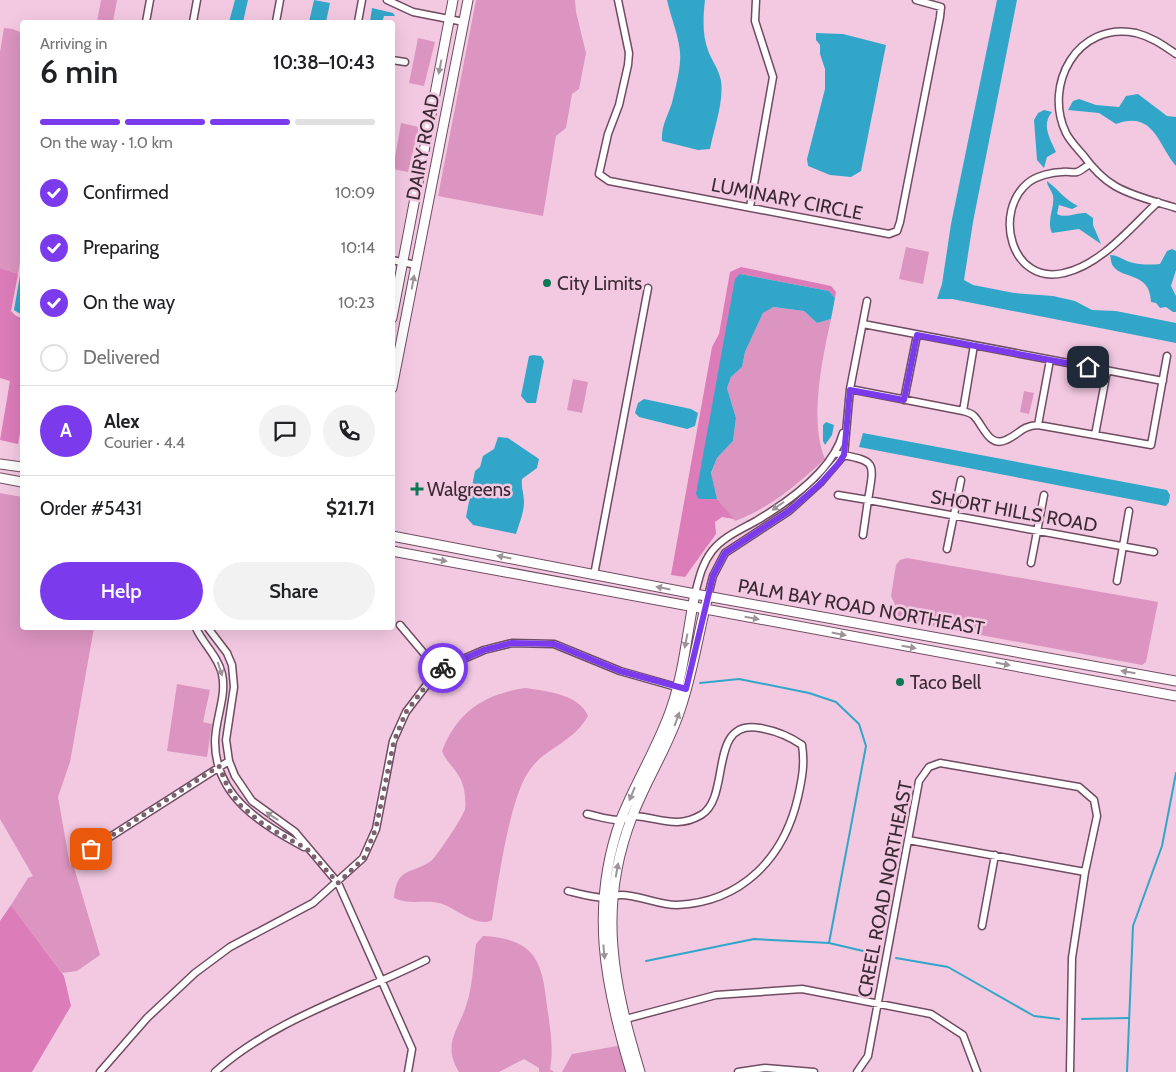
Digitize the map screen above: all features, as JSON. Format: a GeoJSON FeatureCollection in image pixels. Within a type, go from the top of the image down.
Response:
{"type":"FeatureCollection","features":[{"type":"Feature","properties":{"kind":"main road","name":"DAIRY ROAD"},"geometry":{"type":"LineString","coordinates":[[395,303],[453,0]]}},
{"type":"Feature","properties":{"kind":"main road","name":"DAIRY ROAD"},"geometry":{"type":"LineString","coordinates":[[395,373],[468,0]]}},
{"type":"Feature","properties":{"kind":"main road"},"geometry":{"type":"LineString","coordinates":[[395,337],[404,330]]}},
{"type":"Feature","properties":{"kind":"main road"},"geometry":{"type":"LineString","coordinates":[[395,349],[401,344]]}},
{"type":"Feature","properties":{"kind":"main road"},"geometry":{"type":"LineString","coordinates":[[0,464],[20,467],[18,481],[0,478]]}},
{"type":"Feature","properties":{"kind":"main road","name":"PALM BAY ROAD NORTHEAST"},"geometry":{"type":"LineString","coordinates":[[395,537],[695,594],[1176,681]]}},
{"type":"Feature","properties":{"kind":"main road","name":"PALM BAY ROAD NORTHEAST"},"geometry":{"type":"LineString","coordinates":[[395,552],[1176,696]]}},
{"type":"Feature","properties":{"kind":"main road"},"geometry":{"type":"LineString","coordinates":[[580,586],[594,574]]}},
{"type":"Feature","properties":{"kind":"main road"},"geometry":{"type":"LineString","coordinates":[[640,1072],[620,1020],[605,971],[602,938],[608,898],[609,864],[621,820],[682,688],[695,594]]}},
{"type":"Feature","properties":{"kind":"main road"},"geometry":{"type":"LineString","coordinates":[[608,898],[632,816],[672,732],[682,688],[708,596]]}},
{"type":"Feature","properties":{"kind":"main road"},"geometry":{"type":"LineString","coordinates":[[861,638],[882,628]]}},
{"type":"Feature","properties":{"kind":"main road"},"geometry":{"type":"LineString","coordinates":[[885,643],[886,639],[901,631]]}},
{"type":"Feature","properties":{"kind":"main road"},"geometry":{"type":"LineString","coordinates":[[1022,668],[1042,657]]}},
{"type":"Feature","properties":{"kind":"main road"},"geometry":{"type":"LineString","coordinates":[[1052,673],[1060,666],[1070,662]]}},
{"type":"Feature","properties":{"kind":"main road"},"geometry":{"type":"LineString","coordinates":[[620,1020],[631,1072]]}},
{"type":"Feature","properties":{"kind":"street"},"geometry":{"type":"LineString","coordinates":[[146,20],[150,0]]}},
{"type":"Feature","properties":{"kind":"street"},"geometry":{"type":"LineString","coordinates":[[193,20],[197,0]]}},
{"type":"Feature","properties":{"kind":"street"},"geometry":{"type":"LineString","coordinates":[[276,20],[280,0]]}},
{"type":"Feature","properties":{"kind":"street"},"geometry":{"type":"LineString","coordinates":[[358,20],[362,0]]}},
{"type":"Feature","properties":{"kind":"street"},"geometry":{"type":"LineString","coordinates":[[387,0],[413,12],[464,22]]}},
{"type":"Feature","properties":{"kind":"street","name":"LUMINARY CIRCLE"},"geometry":{"type":"LineString","coordinates":[[618,0],[629,54],[628,65],[619,105],[608,134],[599,174],[609,181],[889,234],[897,231],[940,17],[941,8],[916,0]]}},
{"type":"Feature","properties":{"kind":"street"},"geometry":{"type":"LineString","coordinates":[[750,207],[773,76],[755,21],[756,0]]}},
{"type":"Feature","properties":{"kind":"street"},"geometry":{"type":"LineString","coordinates":[[1176,54],[1157,40],[1134,33],[1110,33],[1092,40],[1076,51],[1066,66],[1059,86],[1059,110],[1067,134],[1090,164],[1113,185],[1133,195],[1176,208]]}},
{"type":"Feature","properties":{"kind":"street"},"geometry":{"type":"LineString","coordinates":[[395,60],[405,62]]}},
{"type":"Feature","properties":{"kind":"street"},"geometry":{"type":"LineString","coordinates":[[1090,164],[1078,172],[1061,172],[1029,182],[1018,195],[1011,212],[1012,248],[1024,263],[1041,273],[1062,274],[1082,268],[1106,250],[1158,202]]}},
{"type":"Feature","properties":{"kind":"street"},"geometry":{"type":"LineString","coordinates":[[395,261],[416,265]]}},
{"type":"Feature","properties":{"kind":"street"},"geometry":{"type":"LineString","coordinates":[[594,574],[648,288]]}},
{"type":"Feature","properties":{"kind":"street"},"geometry":{"type":"LineString","coordinates":[[708,596],[713,576],[725,553],[789,511],[820,484],[844,455],[850,390],[867,301]]}},
{"type":"Feature","properties":{"kind":"street"},"geometry":{"type":"LineString","coordinates":[[863,324],[1163,381]]}},
{"type":"Feature","properties":{"kind":"street"},"geometry":{"type":"LineString","coordinates":[[904,400],[917,335]]}},
{"type":"Feature","properties":{"kind":"street"},"geometry":{"type":"LineString","coordinates":[[963,411],[974,345]]}},
{"type":"Feature","properties":{"kind":"street"},"geometry":{"type":"LineString","coordinates":[[850,390],[963,411],[974,416],[987,436],[997,442],[1006,441],[1027,426],[1038,425],[1151,445],[1168,356]]}},
{"type":"Feature","properties":{"kind":"street"},"geometry":{"type":"LineString","coordinates":[[1038,425],[1050,360]]}},
{"type":"Feature","properties":{"kind":"street"},"geometry":{"type":"LineString","coordinates":[[1095,435],[1107,371]]}},
{"type":"Feature","properties":{"kind":"street"},"geometry":{"type":"LineString","coordinates":[[695,594],[702,566],[713,550],[729,535],[757,520],[813,478],[840,446],[848,415]]}},
{"type":"Feature","properties":{"kind":"street"},"geometry":{"type":"LineString","coordinates":[[835,452],[871,463],[873,470],[863,534]]}},
{"type":"Feature","properties":{"kind":"street"},"geometry":{"type":"LineString","coordinates":[[947,548],[960,480]]}},
{"type":"Feature","properties":{"kind":"street","name":"SHORT HILLS ROAD"},"geometry":{"type":"LineString","coordinates":[[838,494],[1154,552]]}},
{"type":"Feature","properties":{"kind":"street"},"geometry":{"type":"LineString","coordinates":[[1031,563],[1044,495]]}},
{"type":"Feature","properties":{"kind":"street"},"geometry":{"type":"LineString","coordinates":[[1117,581],[1129,511]]}},
{"type":"Feature","properties":{"kind":"street"},"geometry":{"type":"LineString","coordinates":[[400,625],[438,670]]}},
{"type":"Feature","properties":{"kind":"street"},"geometry":{"type":"LineString","coordinates":[[197,630],[222,672],[224,685],[215,742],[219,766],[228,788],[240,805],[264,825],[307,849]]}},
{"type":"Feature","properties":{"kind":"street"},"geometry":{"type":"LineString","coordinates":[[210,630],[227,653],[234,676],[226,740],[229,761],[235,776],[252,801],[295,832],[307,849],[338,883],[384,981],[412,1048],[408,1072]]}},
{"type":"Feature","properties":{"kind":"street"},"geometry":{"type":"LineString","coordinates":[[100,1072],[147,1018],[195,973],[230,946],[313,903],[338,883],[364,858],[376,828],[394,741],[406,712],[438,670],[484,650],[512,643],[554,644],[620,671],[682,688]]}},
{"type":"Feature","properties":{"kind":"street"},"geometry":{"type":"LineString","coordinates":[[568,891],[608,898],[620,895],[676,905],[730,893],[749,880],[767,862],[784,840],[793,819],[805,764],[802,745],[787,735],[767,729],[752,726],[738,730],[728,741],[715,796],[703,814],[682,824],[632,816],[621,820],[587,814]]}},
{"type":"Feature","properties":{"kind":"street"},"geometry":{"type":"LineString","coordinates":[[91,849],[229,761]]}},
{"type":"Feature","properties":{"kind":"street","name":"CREEL ROAD NORTHEAST"},"geometry":{"type":"LineString","coordinates":[[857,1072],[868,1056],[919,781],[929,767],[940,763],[1079,787],[1094,800],[1097,816],[1085,872],[1072,958],[1070,1072]]}},
{"type":"Feature","properties":{"kind":"street"},"geometry":{"type":"LineString","coordinates":[[908,840],[1085,872]]}},
{"type":"Feature","properties":{"kind":"street"},"geometry":{"type":"LineString","coordinates":[[982,926],[996,855]]}},
{"type":"Feature","properties":{"kind":"street"},"geometry":{"type":"LineString","coordinates":[[215,1072],[236,1053],[268,1032],[384,981],[426,960]]}},
{"type":"Feature","properties":{"kind":"street"},"geometry":{"type":"LineString","coordinates":[[620,1020],[716,994],[802,990],[931,1014],[962,1035],[977,1072]]}},
{"type":"Feature","properties":{"kind":"street"},"geometry":{"type":"LineString","coordinates":[[738,1072],[764,1068],[814,1072]]}},
{"type":"Feature","properties":{"kind":"shaded area"},"geometry":{"type":"Polygon","coordinates":[[[101,0],[117,0],[113,20],[97,20],[101,0]]]}},
{"type":"Feature","properties":{"kind":"shaded area"},"geometry":{"type":"Polygon","coordinates":[[[476,0],[575,0],[586,53],[579,89],[572,94],[566,128],[556,136],[543,216],[438,196],[476,0]]]}},
{"type":"Feature","properties":{"kind":"shaded area"},"geometry":{"type":"Polygon","coordinates":[[[4,28],[20,32],[20,262],[18,274],[0,268],[0,52],[4,28]]]}},
{"type":"Feature","properties":{"kind":"shaded area"},"geometry":{"type":"Polygon","coordinates":[[[418,38],[435,42],[424,86],[409,83],[418,38]]]}},
{"type":"Feature","properties":{"kind":"shaded area"},"geometry":{"type":"Polygon","coordinates":[[[401,123],[419,127],[408,172],[395,169],[395,158],[401,123]]]}},
{"type":"Feature","properties":{"kind":"shaded area"},"geometry":{"type":"Polygon","coordinates":[[[906,247],[929,252],[923,284],[899,279],[906,247]]]}},
{"type":"Feature","properties":{"kind":"shaded area"},"geometry":{"type":"Polygon","coordinates":[[[741,267],[831,286],[836,292],[835,298],[829,291],[740,274],[699,499],[717,499],[734,519],[722,517],[715,522],[716,534],[685,577],[671,575],[712,347],[719,334],[730,272],[741,267]]]}},
{"type":"Feature","properties":{"kind":"shaded area"},"geometry":{"type":"Polygon","coordinates":[[[0,268],[18,274],[11,311],[20,317],[20,433],[18,444],[0,440],[10,381],[0,378],[0,268]]]}},
{"type":"Feature","properties":{"kind":"shaded area"},"geometry":{"type":"Polygon","coordinates":[[[772,307],[804,311],[817,323],[831,319],[821,371],[817,409],[820,444],[825,459],[772,502],[735,521],[717,499],[711,474],[717,458],[733,441],[736,418],[727,388],[731,377],[742,367],[745,352],[763,313],[772,307]]]}},
{"type":"Feature","properties":{"kind":"shaded area"},"geometry":{"type":"Polygon","coordinates":[[[573,379],[588,382],[582,413],[567,410],[573,379]]]}},
{"type":"Feature","properties":{"kind":"shaded area"},"geometry":{"type":"Polygon","coordinates":[[[1024,391],[1034,393],[1029,414],[1020,412],[1024,391]]]}},
{"type":"Feature","properties":{"kind":"shaded area"},"geometry":{"type":"Polygon","coordinates":[[[0,493],[20,497],[20,630],[94,630],[70,762],[58,797],[70,865],[73,864],[100,955],[77,971],[62,973],[11,905],[28,878],[33,876],[0,819],[0,493]]]}},
{"type":"Feature","properties":{"kind":"shaded area"},"geometry":{"type":"Polygon","coordinates":[[[907,558],[1158,602],[1146,662],[1142,665],[889,618],[890,611],[896,607],[891,596],[896,565],[900,560],[907,558]]]}},
{"type":"Feature","properties":{"kind":"shaded area"},"geometry":{"type":"Polygon","coordinates":[[[177,684],[210,690],[203,722],[212,724],[207,757],[167,751],[177,684]]]}},
{"type":"Feature","properties":{"kind":"shaded area"},"geometry":{"type":"Polygon","coordinates":[[[525,688],[552,692],[570,698],[584,709],[588,716],[574,733],[535,763],[522,784],[505,843],[492,920],[481,922],[439,903],[406,901],[394,898],[398,881],[406,873],[431,861],[450,836],[465,809],[465,795],[461,781],[442,751],[448,737],[464,716],[485,700],[525,688]]]}},
{"type":"Feature","properties":{"kind":"shaded area"},"geometry":{"type":"Polygon","coordinates":[[[11,905],[64,976],[71,1006],[32,1072],[0,1072],[0,921],[11,905]]]}},
{"type":"Feature","properties":{"kind":"shaded area"},"geometry":{"type":"Polygon","coordinates":[[[483,936],[500,938],[525,947],[538,964],[545,990],[552,1045],[550,1069],[554,1072],[539,1072],[539,1068],[524,1059],[499,1072],[459,1072],[452,1053],[453,1038],[468,998],[476,944],[483,936]]]}},
{"type":"Feature","properties":{"kind":"shaded area"},"geometry":{"type":"Polygon","coordinates":[[[623,1045],[629,1072],[562,1072],[572,1054],[623,1045]]]}},
{"type":"Feature","properties":{"kind":"water"},"geometry":{"type":"Polygon","coordinates":[[[235,0],[248,0],[243,20],[230,20],[235,0]]]}},
{"type":"Feature","properties":{"kind":"water"},"geometry":{"type":"Polygon","coordinates":[[[314,0],[330,3],[326,20],[309,20],[314,0]]]}},
{"type":"Feature","properties":{"kind":"water"},"geometry":{"type":"Polygon","coordinates":[[[667,0],[705,0],[705,40],[719,73],[722,89],[710,149],[698,150],[662,141],[663,127],[672,103],[680,61],[678,39],[667,0]]]}},
{"type":"Feature","properties":{"kind":"water"},"geometry":{"type":"Polygon","coordinates":[[[997,0],[1017,0],[973,222],[964,280],[973,285],[1014,293],[1053,296],[1075,301],[1092,310],[1116,311],[1176,323],[1176,343],[952,299],[937,299],[942,284],[951,224],[997,0]]]}},
{"type":"Feature","properties":{"kind":"water"},"geometry":{"type":"Polygon","coordinates":[[[372,8],[393,13],[395,16],[384,16],[383,20],[370,20],[372,8]]]}},
{"type":"Feature","properties":{"kind":"water"},"geometry":{"type":"Polygon","coordinates":[[[816,33],[843,34],[886,45],[861,171],[851,177],[830,175],[808,166],[807,159],[825,89],[825,69],[820,54],[820,45],[816,40],[816,33]]]}},
{"type":"Feature","properties":{"kind":"water"},"geometry":{"type":"Polygon","coordinates":[[[1138,94],[1167,116],[1176,117],[1176,166],[1154,132],[1147,126],[1139,122],[1129,121],[1116,124],[1099,113],[1068,110],[1073,101],[1079,99],[1096,105],[1119,107],[1126,96],[1138,94]]]}},
{"type":"Feature","properties":{"kind":"water"},"geometry":{"type":"Polygon","coordinates":[[[1044,110],[1052,112],[1047,122],[1047,127],[1049,137],[1056,152],[1047,157],[1044,168],[1037,160],[1034,120],[1038,113],[1044,110]]]}},
{"type":"Feature","properties":{"kind":"water"},"geometry":{"type":"Polygon","coordinates":[[[1047,181],[1069,201],[1078,206],[1072,209],[1059,205],[1057,214],[1064,216],[1086,213],[1093,218],[1093,225],[1101,244],[1079,229],[1052,233],[1050,219],[1053,196],[1047,181]]]}},
{"type":"Feature","properties":{"kind":"water"},"geometry":{"type":"Polygon","coordinates":[[[1172,249],[1176,251],[1176,270],[1171,286],[1176,296],[1176,312],[1166,307],[1160,308],[1156,303],[1151,302],[1146,285],[1117,270],[1112,265],[1110,255],[1138,264],[1160,264],[1167,251],[1172,249]]]}},
{"type":"Feature","properties":{"kind":"water"},"geometry":{"type":"Polygon","coordinates":[[[740,274],[829,291],[835,298],[831,319],[817,323],[804,311],[773,307],[763,313],[745,352],[742,367],[731,377],[727,388],[736,418],[733,441],[717,458],[711,473],[717,499],[699,499],[696,494],[735,279],[740,274]]]}},
{"type":"Feature","properties":{"kind":"water"},"geometry":{"type":"Polygon","coordinates":[[[20,276],[20,314],[14,310],[20,276]]]}},
{"type":"Feature","properties":{"kind":"water"},"geometry":{"type":"Polygon","coordinates":[[[529,356],[541,356],[544,361],[536,403],[527,403],[521,396],[529,356]]]}},
{"type":"Feature","properties":{"kind":"water"},"geometry":{"type":"Polygon","coordinates":[[[644,399],[691,409],[698,413],[695,426],[687,429],[639,417],[635,413],[638,403],[644,399]]]}},
{"type":"Feature","properties":{"kind":"water"},"geometry":{"type":"Polygon","coordinates":[[[826,422],[834,425],[832,435],[825,445],[823,441],[823,425],[826,422]]]}},
{"type":"Feature","properties":{"kind":"water"},"geometry":{"type":"Polygon","coordinates":[[[863,433],[1167,490],[1170,495],[1169,502],[1166,506],[859,447],[863,433]]]}},
{"type":"Feature","properties":{"kind":"water"},"geometry":{"type":"Polygon","coordinates":[[[498,437],[508,438],[539,459],[537,468],[522,479],[524,506],[516,534],[473,525],[466,517],[475,471],[480,467],[483,456],[494,449],[498,437]]]}},
{"type":"Feature","properties":{"kind":"waterway"},"geometry":{"type":"LineString","coordinates":[[700,683],[739,679],[809,693],[836,702],[859,724],[866,746],[829,943]]}},
{"type":"Feature","properties":{"kind":"waterway"},"geometry":{"type":"LineString","coordinates":[[1127,1072],[1133,926],[1162,846],[1176,773]]}},
{"type":"Feature","properties":{"kind":"waterway"},"geometry":{"type":"LineString","coordinates":[[646,961],[754,939],[829,943],[876,954]]}},
{"type":"Feature","properties":{"kind":"waterway"},"geometry":{"type":"LineString","coordinates":[[896,958],[948,967],[1034,1016],[1059,1019]]}},
{"type":"Feature","properties":{"kind":"waterway"},"geometry":{"type":"LineString","coordinates":[[1082,1019],[1128,1018]]}},
{"type":"Feature","properties":{"kind":"way so far"},"geometry":{"type":"LineString","coordinates":[[91,849],[219,766],[228,788],[240,805],[264,825],[307,849],[338,883],[364,858],[376,828],[394,741],[406,712],[438,670],[443,668]]}},
{"type":"Feature","properties":{"kind":"place","name":"City Limits"},"geometry":{"type":"Point","coordinates":[547,283]}},
{"type":"Feature","properties":{"kind":"place","name":"Walgreens"},"geometry":{"type":"Point","coordinates":[417,489]}},
{"type":"Feature","properties":{"kind":"place","name":"Taco Bell"},"geometry":{"type":"Point","coordinates":[900,682]}},
{"type":"Feature","properties":{"kind":"route"},"geometry":{"type":"LineString","coordinates":[[443,668],[484,650],[512,643],[554,644],[620,671],[686,689],[713,576],[725,553],[736,543],[789,511],[820,484],[838,464],[844,455],[850,390],[904,400],[917,335],[1088,367]]}}]}
